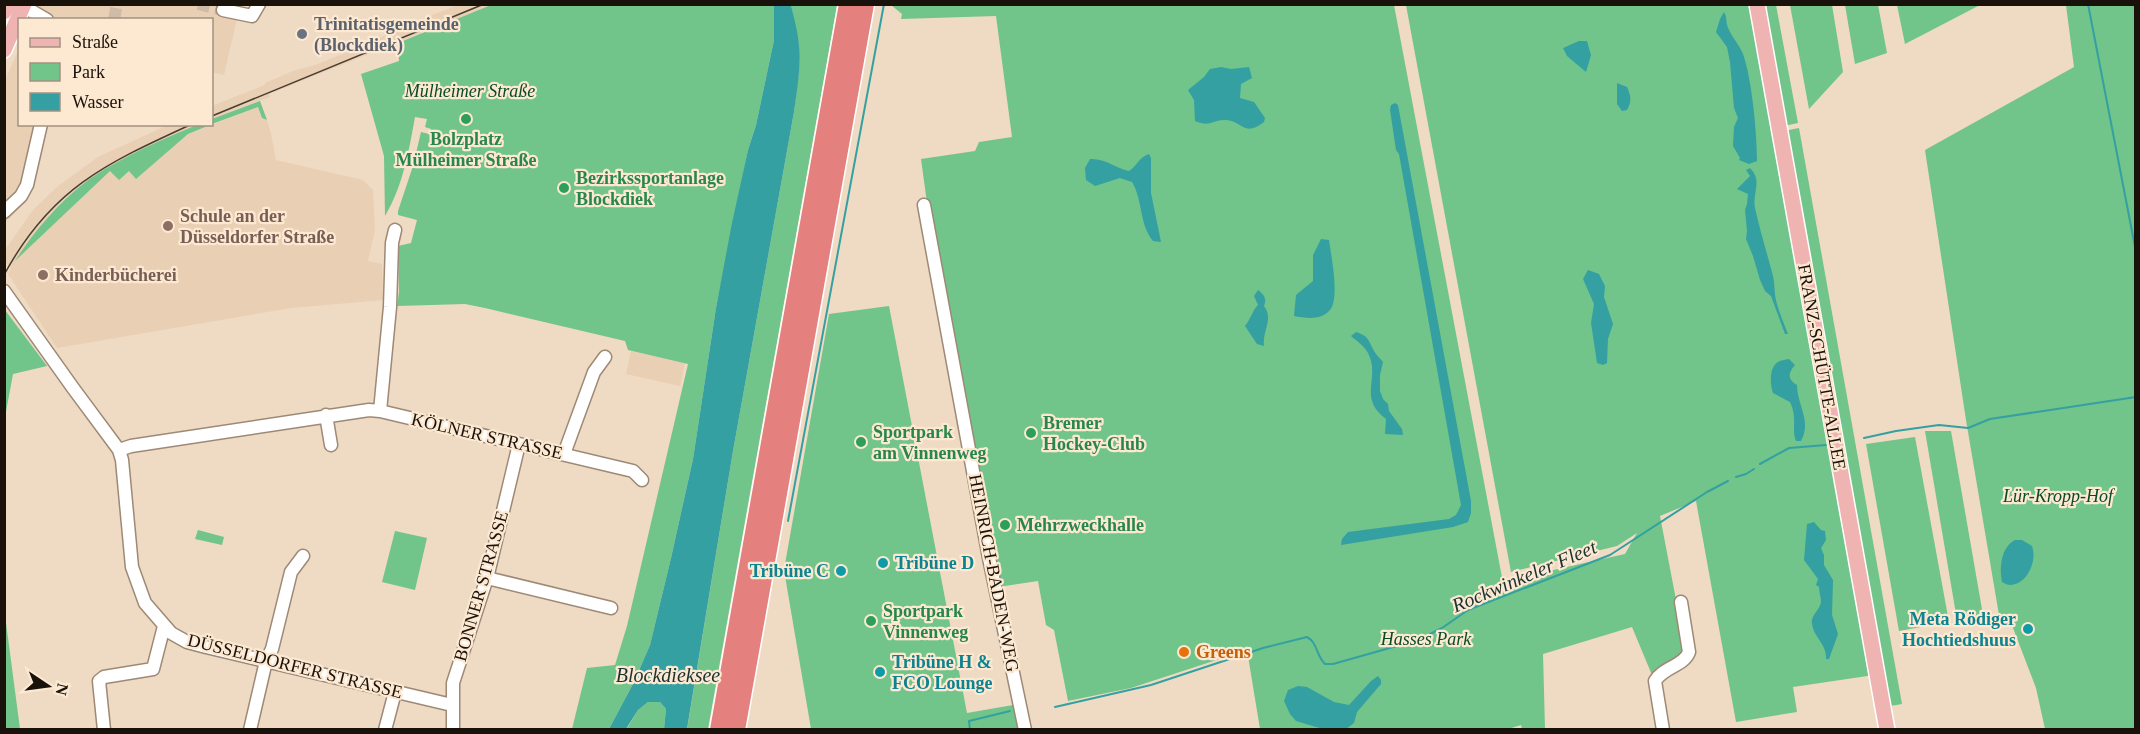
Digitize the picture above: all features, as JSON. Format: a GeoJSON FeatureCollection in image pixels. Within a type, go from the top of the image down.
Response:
{"type":"FeatureCollection","features":[{"type":"Feature","properties":{"kind":"highway"},"geometry":{"type":"LineString","coordinates":[[719,729],[848,4]]}},
{"type":"Feature","properties":{"kind":"highway"},"geometry":{"type":"LineString","coordinates":[[735,729],[865,4]]}},
{"type":"Feature","properties":{"kind":"main road","name":"FRANZ-SCHÜTTE-ALLEE"},"geometry":{"type":"LineString","coordinates":[[1757,4],[1887,729]]}},
{"type":"Feature","properties":{"kind":"main road"},"geometry":{"type":"LineString","coordinates":[[4,12],[18,5]]}},
{"type":"Feature","properties":{"kind":"main road"},"geometry":{"type":"LineString","coordinates":[[4,51],[18,5]]}},
{"type":"Feature","properties":{"kind":"street"},"geometry":{"type":"LineString","coordinates":[[222,10],[252,16],[259,4]]}},
{"type":"Feature","properties":{"kind":"street"},"geometry":{"type":"LineString","coordinates":[[18,5],[43,18]]}},
{"type":"Feature","properties":{"kind":"street"},"geometry":{"type":"LineString","coordinates":[[4,212],[21,196],[27,185],[41,126]]}},
{"type":"Feature","properties":{"kind":"street","name":"HEINRICH-BADEN-WEG"},"geometry":{"type":"LineString","coordinates":[[924,205],[989,558],[1025,729]]}},
{"type":"Feature","properties":{"kind":"street"},"geometry":{"type":"LineString","coordinates":[[380,411],[390,307],[392,243],[395,230]]}},
{"type":"Feature","properties":{"kind":"street","name":"DÜSSELDORFER STRASSE"},"geometry":{"type":"LineString","coordinates":[[4,291],[119,450],[134,576],[145,603],[164,626],[188,642],[452,705]]}},
{"type":"Feature","properties":{"kind":"street"},"geometry":{"type":"LineString","coordinates":[[564,454],[594,372],[605,357]]}},
{"type":"Feature","properties":{"kind":"street","name":"KÖLNER STRASSE"},"geometry":{"type":"LineString","coordinates":[[119,450],[130,446],[326,415],[380,411],[633,471],[642,480]]}},
{"type":"Feature","properties":{"kind":"street"},"geometry":{"type":"LineString","coordinates":[[326,415],[331,445]]}},
{"type":"Feature","properties":{"kind":"street","name":"BONNER STRASSE"},"geometry":{"type":"LineString","coordinates":[[453,729],[453,684],[487,578],[519,444]]}},
{"type":"Feature","properties":{"kind":"street"},"geometry":{"type":"LineString","coordinates":[[250,729],[291,572],[303,556]]}},
{"type":"Feature","properties":{"kind":"street"},"geometry":{"type":"LineString","coordinates":[[487,578],[611,608]]}},
{"type":"Feature","properties":{"kind":"street"},"geometry":{"type":"LineString","coordinates":[[1663,729],[1655,681],[1659,674],[1687,658],[1689,652],[1681,602]]}},
{"type":"Feature","properties":{"kind":"street"},"geometry":{"type":"LineString","coordinates":[[104,729],[99,681],[104,677],[153,669],[164,626]]}},
{"type":"Feature","properties":{"kind":"street"},"geometry":{"type":"LineString","coordinates":[[385,729],[395,692]]}},
{"type":"Feature","properties":{"kind":"shaded area"},"geometry":{"type":"Polygon","coordinates":[[[37,5],[244,5],[239,10],[224,75],[213,72],[213,18],[33,18],[37,5]]]}},
{"type":"Feature","properties":{"kind":"shaded area"},"geometry":{"type":"Polygon","coordinates":[[[458,5],[491,5],[213,119],[213,106],[293,71],[315,65],[365,45],[409,24],[458,5]]]}},
{"type":"Feature","properties":{"kind":"shaded area"},"geometry":{"type":"Polygon","coordinates":[[[18,51],[18,126],[43,126],[23,204],[5,223],[5,80],[18,51]]]}},
{"type":"Feature","properties":{"kind":"shaded area","name":"Schule an der Düsseldorfer Straße"},"geometry":{"type":"Polygon","coordinates":[[[258,107],[262,118],[267,120],[276,160],[363,180],[373,190],[375,230],[368,261],[382,264],[383,300],[291,308],[57,348],[8,274],[11,268],[5,261],[5,250],[33,210],[57,187],[98,157],[166,126],[197,126],[151,145],[92,177],[17,259],[110,171],[129,171],[136,178],[188,134],[258,107]]]}},
{"type":"Feature","properties":{"kind":"shaded area"},"geometry":{"type":"Polygon","coordinates":[[[631,351],[685,363],[680,386],[626,374],[631,351]]]}},
{"type":"Feature","properties":{"kind":"green space"},"geometry":{"type":"Polygon","coordinates":[[[1897,4],[1980,5],[1905,44],[1897,4]]]}},
{"type":"Feature","properties":{"kind":"green space","name":"Bezirkssportanlage Blockdiek"},"geometry":{"type":"Polygon","coordinates":[[[491,5],[774,5],[774,40],[756,125],[748,150],[716,308],[693,459],[671,558],[650,645],[634,682],[609,729],[572,729],[587,668],[615,665],[627,626],[688,364],[628,350],[625,341],[465,304],[397,306],[398,246],[411,243],[417,220],[398,215],[398,211],[413,166],[421,132],[429,134],[431,129],[425,127],[427,119],[415,117],[401,180],[385,216],[384,156],[361,74],[399,61],[398,43],[491,5]]]}},
{"type":"Feature","properties":{"kind":"green space"},"geometry":{"type":"Polygon","coordinates":[[[791,5],[837,5],[708,729],[687,730],[733,451],[794,112],[799,47],[791,5]]]}},
{"type":"Feature","properties":{"kind":"green space","name":"Hasses Park"},"geometry":{"type":"Polygon","coordinates":[[[891,5],[1394,5],[1504,588],[1540,579],[1540,573],[1625,554],[1637,533],[1617,546],[1511,572],[1406,5],[1753,5],[1874,675],[1793,687],[1797,712],[1736,722],[1696,501],[1660,516],[1686,652],[1682,658],[1652,675],[1632,627],[1543,654],[1545,729],[1522,729],[1521,725],[1505,730],[1260,729],[1247,650],[1131,688],[1068,701],[1054,630],[1046,625],[1038,581],[998,587],[933,247],[921,159],[975,151],[979,142],[1012,137],[996,16],[901,19],[902,14],[891,5]]]}},
{"type":"Feature","properties":{"kind":"green space"},"geometry":{"type":"Polygon","coordinates":[[[1761,5],[1776,5],[1798,123],[1784,126],[1761,5]]]}},
{"type":"Feature","properties":{"kind":"green space"},"geometry":{"type":"Polygon","coordinates":[[[1790,5],[1832,5],[1843,72],[1809,109],[1790,5]]]}},
{"type":"Feature","properties":{"kind":"green space"},"geometry":{"type":"Polygon","coordinates":[[[1845,5],[1878,5],[1887,53],[1855,64],[1845,5]]]}},
{"type":"Feature","properties":{"kind":"green space","name":"Lür-Kropp-Hof"},"geometry":{"type":"Polygon","coordinates":[[[2066,5],[2135,5],[2135,729],[2045,729],[2036,688],[2008,615],[1999,615],[1966,420],[1925,150],[2074,67],[2066,5]]]}},
{"type":"Feature","properties":{"kind":"green space"},"geometry":{"type":"Polygon","coordinates":[[[260,101],[267,120],[262,118],[258,107],[213,124],[213,119],[260,101]]]}},
{"type":"Feature","properties":{"kind":"green space"},"geometry":{"type":"Polygon","coordinates":[[[194,126],[208,126],[188,134],[136,179],[129,171],[119,180],[110,171],[15,261],[50,215],[83,184],[106,168],[194,126]]]}},
{"type":"Feature","properties":{"kind":"green space"},"geometry":{"type":"Polygon","coordinates":[[[1799,128],[1902,704],[1890,706],[1784,131],[1799,128]]]}},
{"type":"Feature","properties":{"kind":"green space","name":"Sportpark am Vinnenweg"},"geometry":{"type":"Polygon","coordinates":[[[889,306],[967,713],[1013,705],[1020,729],[811,729],[784,570],[829,314],[889,306]]]}},
{"type":"Feature","properties":{"kind":"green space"},"geometry":{"type":"Polygon","coordinates":[[[5,310],[47,366],[13,374],[5,417],[5,310]]]}},
{"type":"Feature","properties":{"kind":"green space"},"geometry":{"type":"Polygon","coordinates":[[[1925,431],[1951,431],[1983,615],[1957,620],[1925,431]]]}},
{"type":"Feature","properties":{"kind":"green space"},"geometry":{"type":"Polygon","coordinates":[[[1915,437],[1949,622],[1899,631],[1866,444],[1915,437]]]}},
{"type":"Feature","properties":{"kind":"green space"},"geometry":{"type":"Polygon","coordinates":[[[198,530],[224,537],[222,545],[195,539],[198,530]]]}},
{"type":"Feature","properties":{"kind":"green space"},"geometry":{"type":"Polygon","coordinates":[[[395,531],[427,538],[415,590],[382,582],[395,531]]]}},
{"type":"Feature","properties":{"kind":"green space"},"geometry":{"type":"Polygon","coordinates":[[[5,615],[20,729],[5,729],[5,615]]]}},
{"type":"Feature","properties":{"kind":"green space"},"geometry":{"type":"Polygon","coordinates":[[[648,702],[660,702],[666,709],[664,729],[626,730],[638,710],[648,702]]]}},
{"type":"Feature","properties":{"kind":"water","name":"Blockdieksee"},"geometry":{"type":"Polygon","coordinates":[[[774,5],[791,5],[797,30],[799,62],[794,112],[733,451],[687,729],[664,729],[666,709],[660,702],[648,702],[638,710],[626,729],[609,729],[634,682],[650,645],[671,558],[693,459],[716,308],[732,223],[774,40],[774,5]]]}},
{"type":"Feature","properties":{"kind":"water"},"geometry":{"type":"Polygon","coordinates":[[[1724,12],[1728,29],[1743,54],[1751,92],[1757,161],[1749,164],[1739,160],[1733,146],[1734,127],[1738,118],[1734,108],[1730,62],[1727,47],[1716,32],[1724,12]]]}},
{"type":"Feature","properties":{"kind":"water"},"geometry":{"type":"Polygon","coordinates":[[[1579,41],[1587,41],[1591,55],[1586,72],[1567,56],[1563,48],[1579,41]]]}},
{"type":"Feature","properties":{"kind":"water"},"geometry":{"type":"Polygon","coordinates":[[[1221,67],[1231,69],[1249,67],[1252,78],[1241,84],[1240,98],[1254,102],[1265,118],[1264,122],[1257,127],[1247,128],[1224,120],[1207,124],[1195,121],[1194,100],[1188,90],[1210,69],[1221,67]]]}},
{"type":"Feature","properties":{"kind":"water"},"geometry":{"type":"Polygon","coordinates":[[[1617,83],[1627,87],[1630,101],[1627,110],[1622,111],[1617,104],[1617,83]]]}},
{"type":"Feature","properties":{"kind":"water"},"geometry":{"type":"Polygon","coordinates":[[[1395,103],[1398,105],[1471,501],[1471,513],[1468,522],[1453,527],[1341,545],[1342,539],[1348,532],[1449,519],[1456,515],[1461,505],[1399,154],[1396,150],[1390,110],[1391,105],[1395,103]]]}},
{"type":"Feature","properties":{"kind":"water"},"geometry":{"type":"Polygon","coordinates":[[[1149,154],[1151,193],[1161,242],[1153,241],[1145,227],[1138,196],[1132,182],[1120,178],[1095,186],[1086,180],[1085,168],[1090,159],[1100,160],[1129,171],[1149,154]]]}},
{"type":"Feature","properties":{"kind":"water"},"geometry":{"type":"Polygon","coordinates":[[[1750,168],[1757,182],[1754,203],[1773,276],[1776,301],[1788,334],[1785,334],[1771,296],[1765,291],[1760,280],[1746,239],[1745,210],[1748,194],[1737,189],[1750,176],[1746,170],[1750,168]]]}},
{"type":"Feature","properties":{"kind":"water"},"geometry":{"type":"Polygon","coordinates":[[[1321,239],[1329,240],[1334,276],[1333,304],[1330,310],[1322,316],[1308,318],[1294,316],[1296,295],[1313,281],[1313,255],[1321,239]]]}},
{"type":"Feature","properties":{"kind":"water"},"geometry":{"type":"Polygon","coordinates":[[[1588,270],[1599,274],[1605,286],[1604,297],[1613,324],[1608,339],[1607,363],[1603,365],[1597,363],[1591,323],[1594,304],[1583,279],[1588,270]]]}},
{"type":"Feature","properties":{"kind":"water"},"geometry":{"type":"Polygon","coordinates":[[[1258,290],[1264,297],[1264,306],[1268,316],[1264,346],[1257,344],[1245,326],[1258,305],[1254,296],[1258,290]]]}},
{"type":"Feature","properties":{"kind":"water"},"geometry":{"type":"Polygon","coordinates":[[[1356,332],[1367,338],[1383,362],[1380,391],[1388,404],[1389,411],[1402,429],[1403,435],[1385,434],[1386,419],[1377,411],[1371,395],[1371,362],[1366,350],[1351,336],[1356,332]]]}},
{"type":"Feature","properties":{"kind":"water"},"geometry":{"type":"Polygon","coordinates":[[[1789,359],[1795,365],[1790,376],[1797,385],[1805,420],[1801,441],[1796,441],[1794,414],[1790,402],[1773,393],[1771,385],[1775,364],[1789,359]]]}},
{"type":"Feature","properties":{"kind":"water"},"geometry":{"type":"Polygon","coordinates":[[[1814,522],[1825,531],[1826,540],[1821,548],[1824,565],[1833,580],[1832,615],[1838,634],[1829,659],[1826,659],[1825,649],[1812,624],[1812,618],[1821,602],[1819,587],[1816,585],[1818,579],[1804,560],[1807,524],[1814,522]]]}},
{"type":"Feature","properties":{"kind":"water"},"geometry":{"type":"Polygon","coordinates":[[[2022,540],[2032,546],[2033,562],[2021,581],[2009,585],[2002,582],[2001,564],[2004,553],[2010,543],[2022,540]]]}},
{"type":"Feature","properties":{"kind":"water"},"geometry":{"type":"Polygon","coordinates":[[[1378,676],[1381,684],[1357,712],[1354,723],[1346,729],[1323,729],[1296,721],[1284,701],[1288,690],[1298,686],[1307,687],[1334,702],[1349,705],[1378,676]]]}},
{"type":"Feature","properties":{"kind":"waterway"},"geometry":{"type":"LineString","coordinates":[[788,521],[884,4]]}},
{"type":"Feature","properties":{"kind":"waterway"},"geometry":{"type":"LineString","coordinates":[[2088,4],[2136,252]]}},
{"type":"Feature","properties":{"kind":"waterway","name":"Rockwinkeler Fleet"},"geometry":{"type":"LineString","coordinates":[[1864,438],[1939,425],[1968,428],[1990,419],[2136,397]]}},
{"type":"Feature","properties":{"kind":"waterway","name":"Rockwinkeler Fleet"},"geometry":{"type":"LineString","coordinates":[[1760,464],[1789,448],[1826,445]]}},
{"type":"Feature","properties":{"kind":"waterway","name":"Rockwinkeler Fleet"},"geometry":{"type":"LineString","coordinates":[[1736,477],[1754,469]]}},
{"type":"Feature","properties":{"kind":"waterway","name":"Rockwinkeler Fleet"},"geometry":{"type":"LineString","coordinates":[[1055,707],[1151,685],[1263,648],[1307,637],[1325,664],[1333,664],[1418,640],[1442,628],[1468,610],[1610,555],[1707,492],[1728,481]]}},
{"type":"Feature","properties":{"kind":"waterway","name":"Rockwinkeler Fleet"},"geometry":{"type":"LineString","coordinates":[[970,730],[969,721],[1010,711]]}},
{"type":"Feature","properties":{"kind":"tunnel"},"geometry":{"type":"LineString","coordinates":[[114,18],[117,4]]}},
{"type":"Feature","properties":{"kind":"tunnel"},"geometry":{"type":"LineString","coordinates":[[198,4],[223,10]]}},
{"type":"Feature","properties":{"kind":"tram line"},"geometry":{"type":"LineString","coordinates":[[213,116],[484,4]]}},
{"type":"Feature","properties":{"kind":"tram line"},"geometry":{"type":"LineString","coordinates":[[4,275],[22,245],[41,220],[62,199],[108,166],[188,126]]}},
{"type":"Feature","properties":{"kind":"place","name":"Trinitatisgemeinde (Blockdiek)"},"geometry":{"type":"Point","coordinates":[302,34]}},
{"type":"Feature","properties":{"kind":"place","name":"Bolzplatz Mülheimer Straße"},"geometry":{"type":"Point","coordinates":[466,119]}},
{"type":"Feature","properties":{"kind":"place","name":"Bezirkssportanlage Blockdiek"},"geometry":{"type":"Point","coordinates":[564,188]}},
{"type":"Feature","properties":{"kind":"place","name":"Schule an der Düsseldorfer Straße"},"geometry":{"type":"Point","coordinates":[168,226]}},
{"type":"Feature","properties":{"kind":"place","name":"Kinderbücherei"},"geometry":{"type":"Point","coordinates":[43,275]}},
{"type":"Feature","properties":{"kind":"place","name":"Bremer Hockey-Club"},"geometry":{"type":"Point","coordinates":[1031,433]}},
{"type":"Feature","properties":{"kind":"place","name":"Sportpark am Vinnenweg"},"geometry":{"type":"Point","coordinates":[861,442]}},
{"type":"Feature","properties":{"kind":"place","name":"Mehrzweckhalle"},"geometry":{"type":"Point","coordinates":[1005,525]}},
{"type":"Feature","properties":{"kind":"place","name":"Tribüne D"},"geometry":{"type":"Point","coordinates":[883,563]}},
{"type":"Feature","properties":{"kind":"place","name":"Tribüne C"},"geometry":{"type":"Point","coordinates":[841,571]}},
{"type":"Feature","properties":{"kind":"place","name":"Sportpark Vinnenweg"},"geometry":{"type":"Point","coordinates":[871,621]}},
{"type":"Feature","properties":{"kind":"place","name":"Meta Rödiger Hochtiedshuus"},"geometry":{"type":"Point","coordinates":[2028,629]}},
{"type":"Feature","properties":{"kind":"place","name":"Greens"},"geometry":{"type":"Point","coordinates":[1184,652]}},
{"type":"Feature","properties":{"kind":"place","name":"Tribüne H & FCO Lounge"},"geometry":{"type":"Point","coordinates":[880,672]}},
{"type":"Feature","properties":{"kind":"park label","name":"Mülheimer Straße"},"geometry":{"type":"Point","coordinates":[470,91]}}]}
